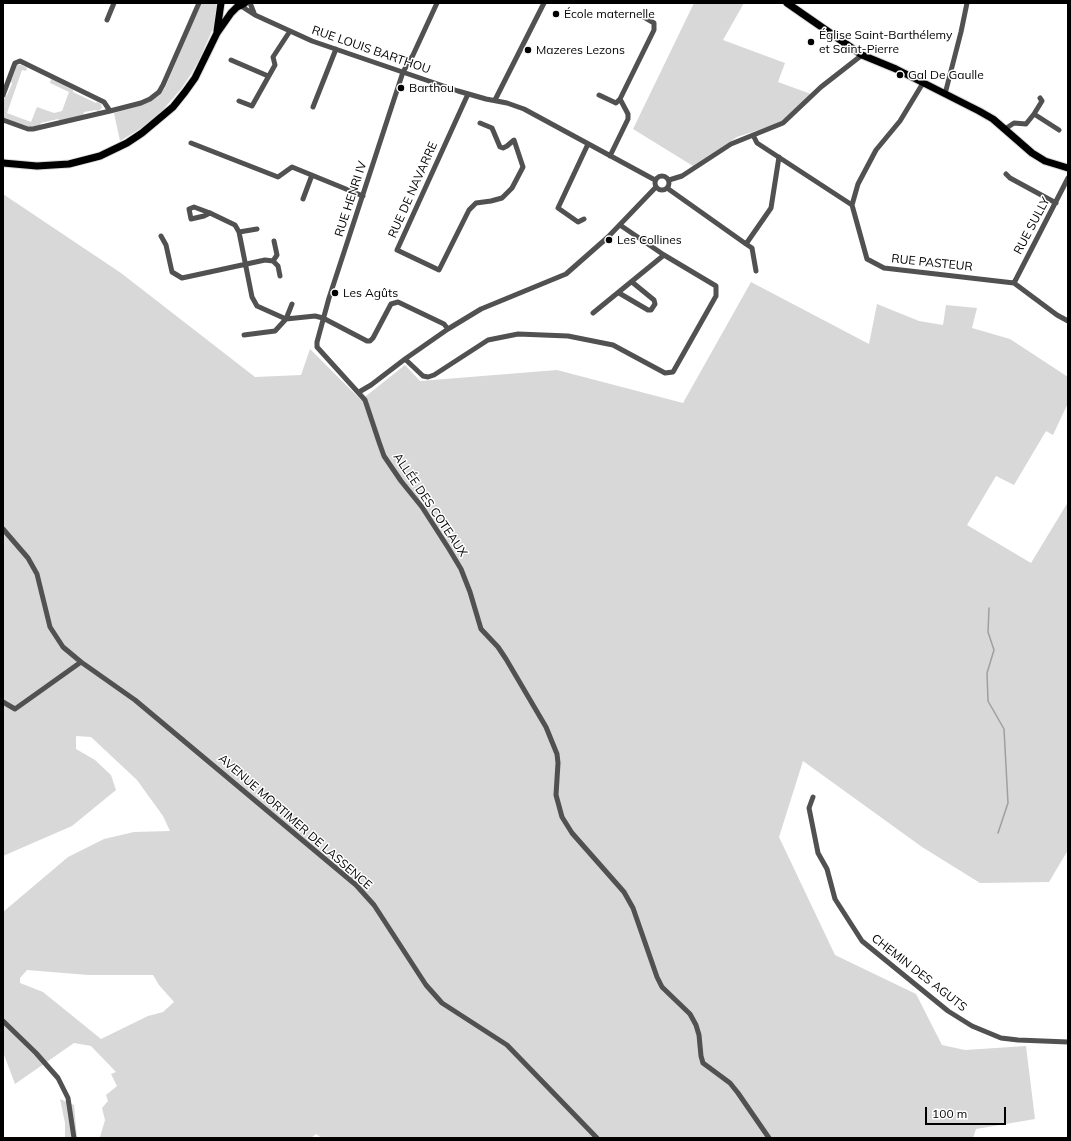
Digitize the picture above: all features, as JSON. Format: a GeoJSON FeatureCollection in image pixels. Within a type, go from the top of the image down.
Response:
{"type":"FeatureCollection","features":[{"type":"Feature","properties":{"kind":"main road"},"geometry":{"type":"LineString","coordinates":[[217,33],[223,3],[228,6],[241,5]]}},
{"type":"Feature","properties":{"kind":"main road"},"geometry":{"type":"LineString","coordinates":[[788,3],[862,55],[896,69],[980,111],[993,119],[1032,153],[1044,161],[1068,168]]}},
{"type":"Feature","properties":{"kind":"main road"},"geometry":{"type":"LineString","coordinates":[[3,164],[38,166],[69,164],[100,156],[127,143],[142,133],[159,120],[185,92],[195,78],[217,33],[241,5]]}},
{"type":"Feature","properties":{"kind":"street"},"geometry":{"type":"LineString","coordinates":[[107,20],[114,3]]}},
{"type":"Feature","properties":{"kind":"street"},"geometry":{"type":"LineString","coordinates":[[3,120],[28,129],[33,129],[110,111],[150,99],[159,92],[164,85],[199,3]]}},
{"type":"Feature","properties":{"kind":"street"},"geometry":{"type":"LineString","coordinates":[[250,3],[255,15]]}},
{"type":"Feature","properties":{"kind":"street","name":"RUE HENRI IV"},"geometry":{"type":"LineString","coordinates":[[359,392],[317,347],[317,342],[323,318],[403,72],[413,55],[437,3]]}},
{"type":"Feature","properties":{"kind":"street"},"geometry":{"type":"LineString","coordinates":[[495,100],[544,3]]}},
{"type":"Feature","properties":{"kind":"street"},"geometry":{"type":"LineString","coordinates":[[945,94],[967,3]]}},
{"type":"Feature","properties":{"kind":"street","name":"RUE LOUIS BARTHOU"},"geometry":{"type":"LineString","coordinates":[[241,5],[255,15],[312,41],[468,94],[507,103],[524,109],[655,180]]}},
{"type":"Feature","properties":{"kind":"street"},"geometry":{"type":"LineString","coordinates":[[598,95],[616,103],[620,99],[654,30],[654,23],[642,16]]}},
{"type":"Feature","properties":{"kind":"street"},"geometry":{"type":"LineString","coordinates":[[239,101],[252,106],[275,64],[273,57],[290,31]]}},
{"type":"Feature","properties":{"kind":"street"},"geometry":{"type":"LineString","coordinates":[[313,107],[336,49]]}},
{"type":"Feature","properties":{"kind":"street"},"geometry":{"type":"LineString","coordinates":[[669,180],[682,176],[731,144],[783,123],[820,87],[862,55]]}},
{"type":"Feature","properties":{"kind":"street"},"geometry":{"type":"LineString","coordinates":[[231,60],[268,76]]}},
{"type":"Feature","properties":{"kind":"street"},"geometry":{"type":"LineString","coordinates":[[3,95],[15,63],[20,61],[104,102],[110,111]]}},
{"type":"Feature","properties":{"kind":"street"},"geometry":{"type":"LineString","coordinates":[[753,135],[757,143],[852,205],[858,184],[876,150],[900,121],[923,83]]}},
{"type":"Feature","properties":{"kind":"street","name":"RUE DE NAVARRE"},"geometry":{"type":"LineString","coordinates":[[468,94],[397,250],[440,270],[469,210],[476,202],[491,201],[502,198],[512,188],[522,168],[514,140],[507,146],[503,148],[500,147],[492,128],[480,123]]}},
{"type":"Feature","properties":{"kind":"street"},"geometry":{"type":"LineString","coordinates":[[1005,129],[1014,123],[1026,124],[1042,101],[1040,98]]}},
{"type":"Feature","properties":{"kind":"street"},"geometry":{"type":"LineString","coordinates":[[610,156],[628,119],[628,114],[620,99]]}},
{"type":"Feature","properties":{"kind":"street"},"geometry":{"type":"LineString","coordinates":[[1034,114],[1059,130]]}},
{"type":"Feature","properties":{"kind":"street"},"geometry":{"type":"LineString","coordinates":[[191,143],[278,177],[292,166],[363,196]]}},
{"type":"Feature","properties":{"kind":"street"},"geometry":{"type":"LineString","coordinates":[[584,219],[578,222],[558,208],[588,144]]}},
{"type":"Feature","properties":{"kind":"street"},"geometry":{"type":"LineString","coordinates":[[746,244],[771,208],[779,157]]}},
{"type":"Feature","properties":{"kind":"street"},"geometry":{"type":"LineString","coordinates":[[1006,174],[1010,178],[1056,203]]}},
{"type":"Feature","properties":{"kind":"street"},"geometry":{"type":"LineString","coordinates":[[303,199],[312,175]]}},
{"type":"Feature","properties":{"kind":"street"},"geometry":{"type":"LineString","coordinates":[[656,187],[655,180],[658,176],[662,175],[669,180]]}},
{"type":"Feature","properties":{"kind":"street","name":"RUE SULLY"},"geometry":{"type":"LineString","coordinates":[[1014,282],[1068,178]]}},
{"type":"Feature","properties":{"kind":"street"},"geometry":{"type":"LineString","coordinates":[[668,188],[669,180]]}},
{"type":"Feature","properties":{"kind":"street"},"geometry":{"type":"LineString","coordinates":[[656,187],[663,190],[668,188]]}},
{"type":"Feature","properties":{"kind":"street"},"geometry":{"type":"LineString","coordinates":[[359,392],[371,385],[448,329],[481,309],[566,274],[620,225],[656,187]]}},
{"type":"Feature","properties":{"kind":"street"},"geometry":{"type":"LineString","coordinates":[[668,188],[752,248],[756,271]]}},
{"type":"Feature","properties":{"kind":"street","name":"RUE PASTEUR"},"geometry":{"type":"LineString","coordinates":[[852,205],[867,259],[884,268],[1014,282]]}},
{"type":"Feature","properties":{"kind":"street"},"geometry":{"type":"LineString","coordinates":[[210,213],[235,225],[239,232],[252,297],[256,306],[286,319],[315,316],[323,318],[367,341],[370,341],[373,338],[391,304],[398,302],[444,324],[448,329]]}},
{"type":"Feature","properties":{"kind":"street"},"geometry":{"type":"LineString","coordinates":[[405,359],[423,376],[428,377],[434,375],[488,340],[518,334],[561,336],[613,345],[665,373],[673,372],[716,296],[716,286],[664,255],[620,225]]}},
{"type":"Feature","properties":{"kind":"street"},"geometry":{"type":"LineString","coordinates":[[239,232],[257,229]]}},
{"type":"Feature","properties":{"kind":"street"},"geometry":{"type":"LineString","coordinates":[[160,236],[166,245],[172,272],[182,278],[265,260],[273,261],[278,266],[280,276]]}},
{"type":"Feature","properties":{"kind":"street"},"geometry":{"type":"LineString","coordinates":[[273,261],[277,255],[274,241]]}},
{"type":"Feature","properties":{"kind":"street"},"geometry":{"type":"LineString","coordinates":[[594,313],[664,255]]}},
{"type":"Feature","properties":{"kind":"street"},"geometry":{"type":"LineString","coordinates":[[619,293],[648,310],[651,310],[655,304],[654,300],[632,282]]}},
{"type":"Feature","properties":{"kind":"street"},"geometry":{"type":"LineString","coordinates":[[1014,282],[1057,315],[1068,321]]}},
{"type":"Feature","properties":{"kind":"street"},"geometry":{"type":"LineString","coordinates":[[244,335],[275,331],[286,319],[292,304]]}},
{"type":"Feature","properties":{"kind":"street","name":"ALLÉE DES COTEAUX"},"geometry":{"type":"LineString","coordinates":[[359,392],[365,400],[384,456],[401,481],[422,507],[461,569],[470,592],[481,629],[498,647],[506,659],[546,727],[557,754],[558,763],[556,795],[562,817],[572,833],[624,892],[633,908],[657,977],[662,987],[690,1014],[696,1024],[703,1062],[730,1083],[769,1138]]}},
{"type":"Feature","properties":{"kind":"street","name":"AVENUE MORTIMER DE LASSENCE"},"geometry":{"type":"LineString","coordinates":[[3,529],[28,558],[37,574],[50,627],[63,647],[81,662],[135,700],[356,885],[374,905],[426,986],[442,1004],[507,1044],[597,1138]]}},
{"type":"Feature","properties":{"kind":"street"},"geometry":{"type":"LineString","coordinates":[[3,702],[15,709],[81,662]]}},
{"type":"Feature","properties":{"kind":"street","name":"CHEMIN DES AGUTS"},"geometry":{"type":"LineString","coordinates":[[813,797],[809,808],[818,853],[827,869],[835,899],[862,941],[948,1011],[972,1026],[1001,1038],[1068,1042]]}},
{"type":"Feature","properties":{"kind":"street"},"geometry":{"type":"LineString","coordinates":[[3,1022],[36,1053],[58,1078],[68,1098],[74,1138]]}},
{"type":"Feature","properties":{"kind":"shaded area"},"geometry":{"type":"Polygon","coordinates":[[[201,3],[217,4],[214,26],[200,58],[191,74],[181,89],[161,112],[146,125],[120,141],[114,113],[142,105],[158,96],[165,88],[201,3]]]}},
{"type":"Feature","properties":{"kind":"shaded area"},"geometry":{"type":"Polygon","coordinates":[[[694,3],[744,3],[723,40],[785,63],[778,82],[811,94],[783,122],[737,137],[693,166],[633,129],[694,3]]]}},
{"type":"Feature","properties":{"kind":"shaded area"},"geometry":{"type":"Polygon","coordinates":[[[17,65],[27,68],[26,71],[22,70],[7,113],[31,122],[37,107],[54,113],[62,111],[69,92],[50,83],[51,79],[73,90],[73,92],[101,104],[102,108],[98,111],[84,112],[83,115],[60,121],[58,119],[30,127],[3,118],[3,101],[12,84],[11,81],[17,65]]]}},
{"type":"Feature","properties":{"kind":"shaded area"},"geometry":{"type":"Polygon","coordinates":[[[3,194],[121,273],[255,377],[301,375],[310,349],[361,400],[405,365],[420,381],[557,370],[683,403],[751,282],[869,344],[877,304],[919,321],[943,325],[946,305],[977,308],[972,328],[1010,339],[1068,377],[1068,403],[1053,435],[1046,431],[1014,485],[996,476],[967,525],[1031,563],[1068,502],[1068,850],[1049,882],[980,883],[922,847],[803,761],[779,837],[835,955],[916,994],[942,1045],[965,1050],[1026,1046],[1035,1119],[976,1129],[973,1138],[322,1138],[316,1134],[311,1138],[101,1138],[105,1120],[102,1108],[108,1101],[106,1095],[117,1086],[111,1074],[116,1072],[91,1046],[74,1043],[15,1084],[3,1052],[3,912],[68,857],[104,839],[134,832],[170,831],[163,816],[137,780],[91,737],[76,736],[76,749],[95,760],[111,775],[116,790],[72,826],[3,856],[3,194]],[[27,970],[20,978],[20,983],[43,992],[101,1039],[148,1016],[163,1012],[174,1002],[159,985],[153,975],[88,975],[27,970]]]}},
{"type":"Feature","properties":{"kind":"shaded area"},"geometry":{"type":"Polygon","coordinates":[[[60,1099],[74,1105],[77,1138],[65,1138],[65,1123],[60,1099]]]}},
{"type":"Feature","properties":{"kind":"waterway"},"geometry":{"type":"LineString","coordinates":[[989,608],[988,632],[994,650],[987,673],[988,701],[1004,729],[1008,803],[998,833]]}},
{"type":"Feature","properties":{"kind":"place","name":"École maternelle"},"geometry":{"type":"Point","coordinates":[556,14]}},
{"type":"Feature","properties":{"kind":"place","name":"Église Saint-Barthélemy et Saint-Pierre"},"geometry":{"type":"Point","coordinates":[811,42]}},
{"type":"Feature","properties":{"kind":"place","name":"Mazeres Lezons"},"geometry":{"type":"Point","coordinates":[528,50]}},
{"type":"Feature","properties":{"kind":"place","name":"Gal De Gaulle"},"geometry":{"type":"Point","coordinates":[900,75]}},
{"type":"Feature","properties":{"kind":"place","name":"Barthou"},"geometry":{"type":"Point","coordinates":[401,88]}},
{"type":"Feature","properties":{"kind":"place","name":"Les Collines"},"geometry":{"type":"Point","coordinates":[609,240]}},
{"type":"Feature","properties":{"kind":"place","name":"Les Agûts"},"geometry":{"type":"Point","coordinates":[335,293]}}]}
